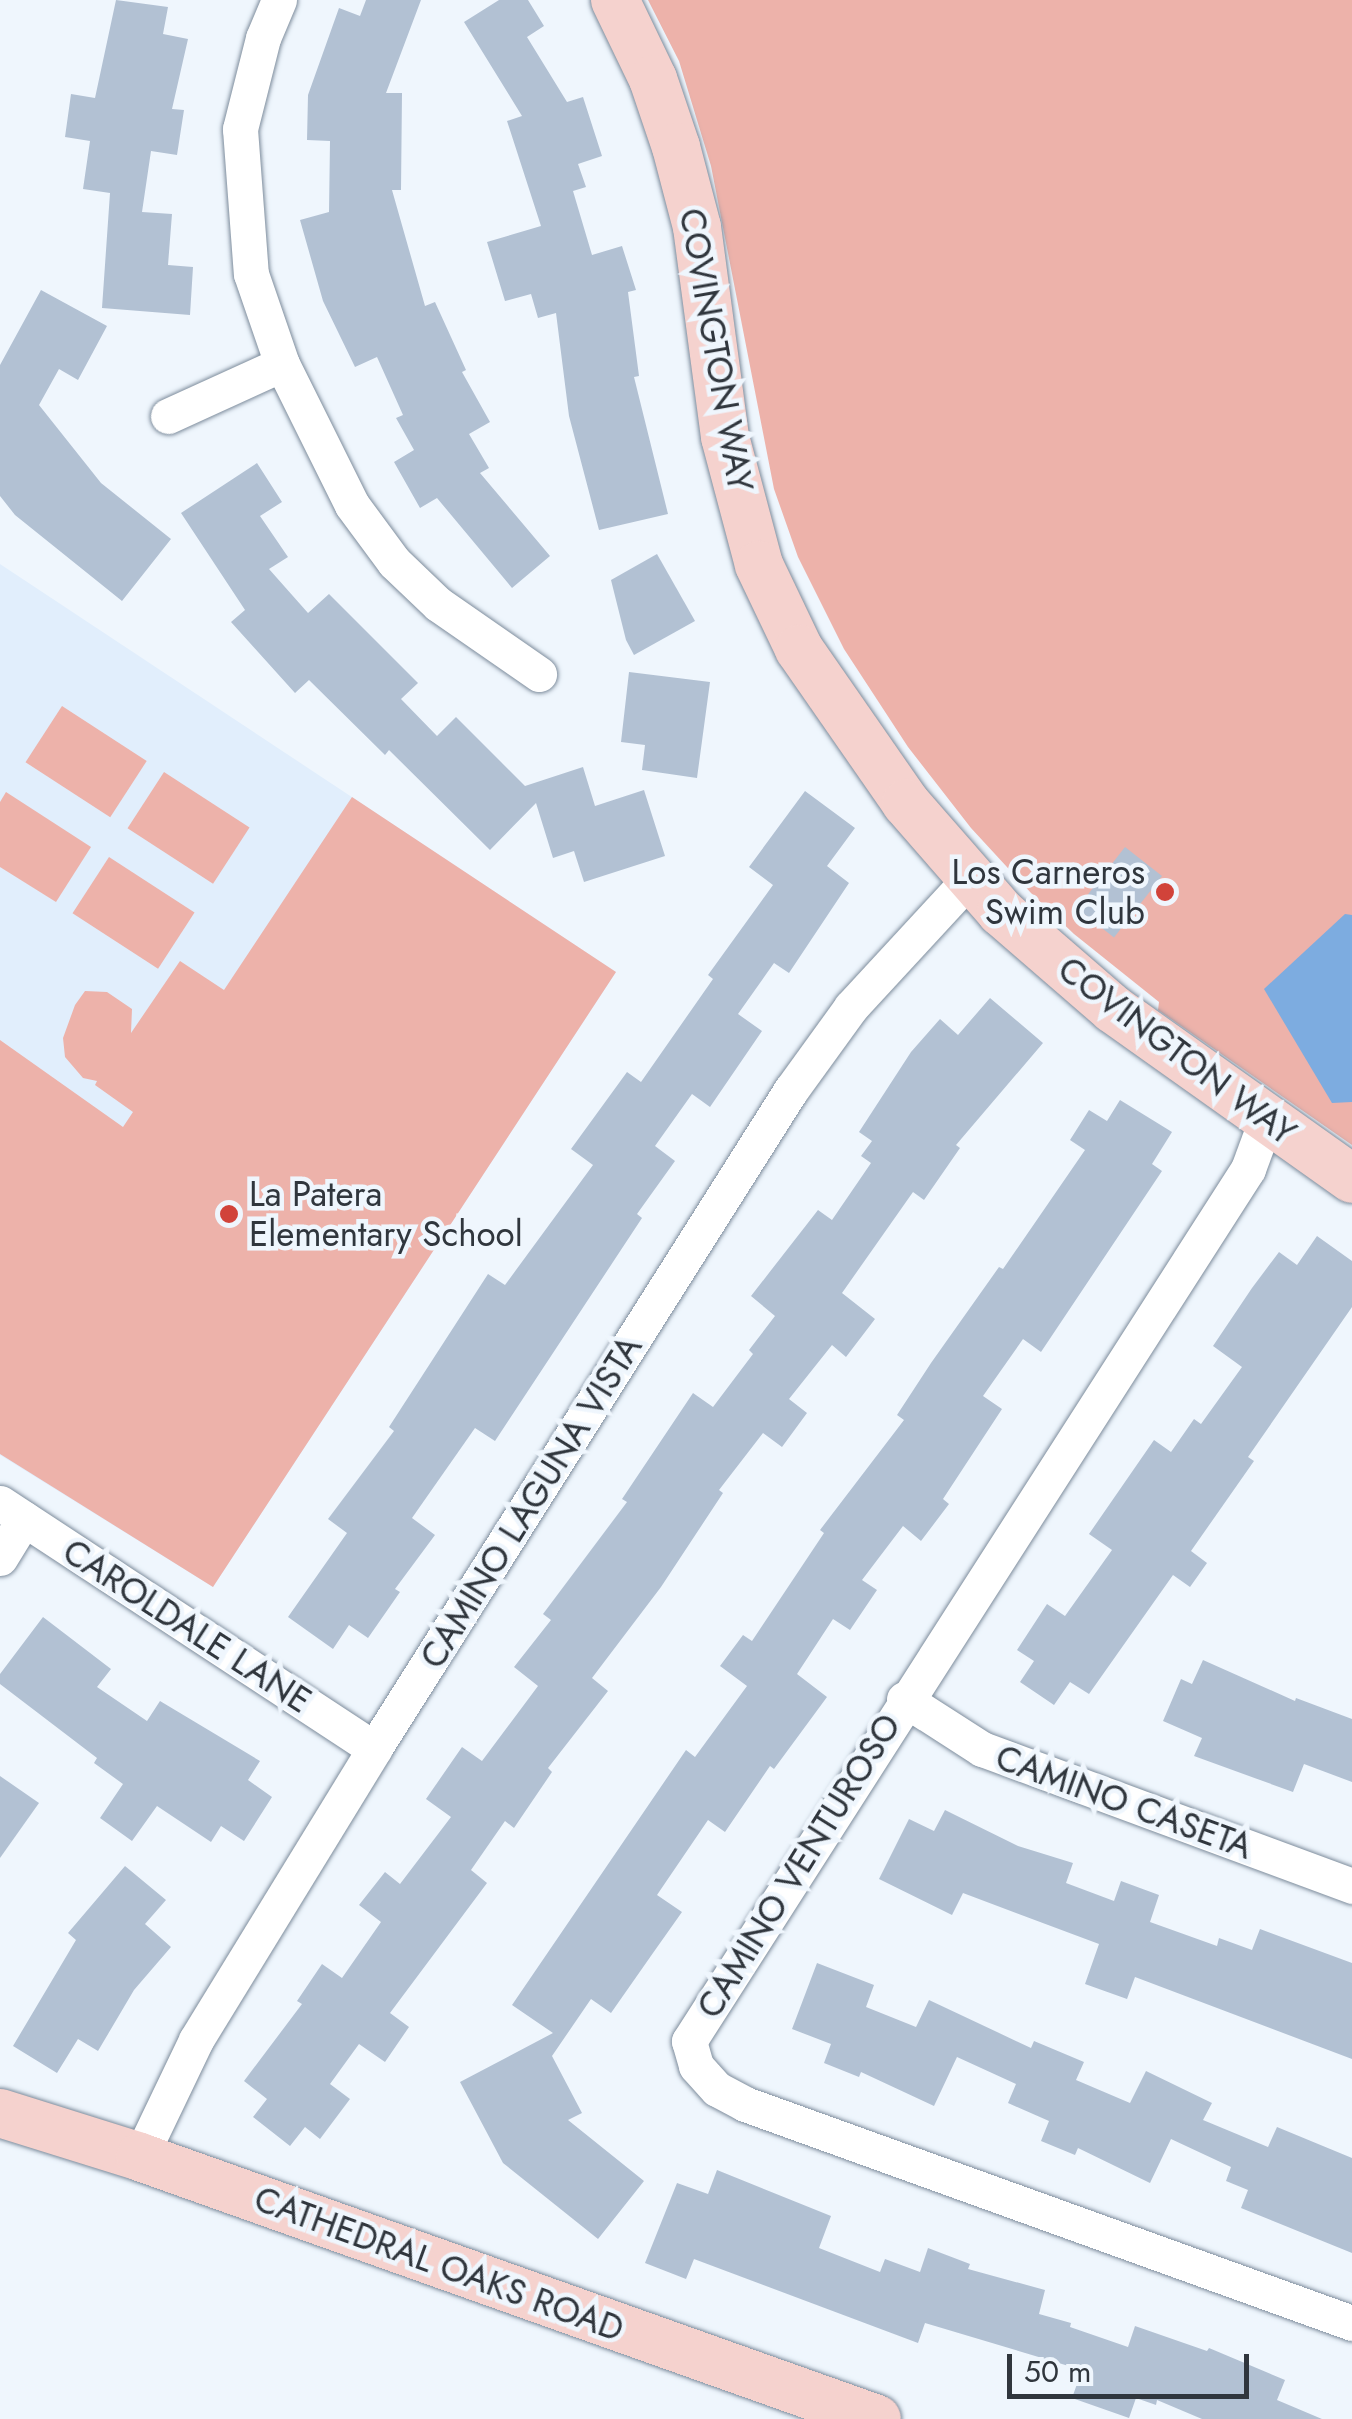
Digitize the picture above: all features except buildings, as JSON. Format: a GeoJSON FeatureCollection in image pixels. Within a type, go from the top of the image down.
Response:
{"type":"FeatureCollection","features":[{"type":"Feature","properties":{"kind":"street"},"geometry":{"type":"LineString","coordinates":[[279,0],[263,38],[240,128],[251,274],[282,364],[352,505],[394,562],[438,604],[539,674]]}},
{"type":"Feature","properties":{"kind":"street","name":"COVINGTON WAY"},"geometry":{"type":"LineString","coordinates":[[615,0],[653,79],[697,227],[725,438],[759,566],[799,650],[906,803],[969,880],[1034,943],[1112,1010],[1352,1179]]}},
{"type":"Feature","properties":{"kind":"street"},"geometry":{"type":"LineString","coordinates":[[168,416],[282,364]]}},
{"type":"Feature","properties":{"kind":"street","name":"CAMINO LAGUNA VISTA"},"geometry":{"type":"LineString","coordinates":[[140,2157],[196,2040],[374,1748],[791,1090],[851,1007],[969,880]]}},
{"type":"Feature","properties":{"kind":"street","name":"CAMINO VENTUROSO"},"geometry":{"type":"LineString","coordinates":[[1266,1120],[1248,1169],[904,1699],[689,2041],[684,2073],[745,2104],[1352,2323]]}},
{"type":"Feature","properties":{"kind":"street"},"geometry":{"type":"LineString","coordinates":[[0,1558],[12,1511]]}},
{"type":"Feature","properties":{"kind":"street","name":"CAROLDALE LANE"},"geometry":{"type":"LineString","coordinates":[[12,1511],[374,1748]]}},
{"type":"Feature","properties":{"kind":"street","name":"CAMINO CASETA"},"geometry":{"type":"LineString","coordinates":[[904,1699],[982,1749],[1352,1886]]}},
{"type":"Feature","properties":{"kind":"street","name":"CATHEDRAL OAKS ROAD"},"geometry":{"type":"LineString","coordinates":[[0,2114],[140,2157],[877,2419]]}},
{"type":"Feature","properties":{"kind":"shaded area"},"geometry":{"type":"Polygon","coordinates":[[[648,0],[1352,0],[1352,1145],[1158,1010],[1159,1002],[1074,934],[1031,893],[971,828],[908,747],[844,649],[798,557],[774,489],[711,166],[679,61],[648,0]]]}},
{"type":"Feature","properties":{"kind":"shaded area","name":"La Patera Elementary School"},"geometry":{"type":"Polygon","coordinates":[[[0,564],[616,972],[213,1587],[0,1455],[0,564]]]}},
{"type":"Feature","properties":{"kind":"shaded area"},"geometry":{"type":"Polygon","coordinates":[[[62,706],[147,761],[110,817],[26,762],[62,706]]]}},
{"type":"Feature","properties":{"kind":"shaded area"},"geometry":{"type":"Polygon","coordinates":[[[164,772],[250,828],[213,884],[128,828],[164,772]]]}},
{"type":"Feature","properties":{"kind":"shaded area"},"geometry":{"type":"Polygon","coordinates":[[[6,792],[91,847],[56,902],[0,867],[0,802],[6,792]]]}},
{"type":"Feature","properties":{"kind":"shaded area","name":"La Patera Elementary School"},"geometry":{"type":"Polygon","coordinates":[[[352,797],[616,972],[213,1587],[0,1454],[0,1040],[123,1127],[133,1112],[95,1085],[97,1081],[83,1078],[65,1057],[63,1038],[75,1005],[85,991],[107,992],[132,1009],[131,1033],[180,961],[224,990],[352,797]]]}},
{"type":"Feature","properties":{"kind":"shaded area"},"geometry":{"type":"Polygon","coordinates":[[[109,857],[195,913],[158,969],[73,913],[109,857]]]}},
{"type":"Feature","properties":{"kind":"water"},"geometry":{"type":"Polygon","coordinates":[[[1345,914],[1352,915],[1352,1102],[1332,1103],[1264,989],[1345,914]]]}},
{"type":"Feature","properties":{"kind":"place","name":"Los Carneros Swim Club"},"geometry":{"type":"Point","coordinates":[1165,892]}},
{"type":"Feature","properties":{"kind":"place","name":"La Patera Elementary School"},"geometry":{"type":"Point","coordinates":[229,1214]}}]}
